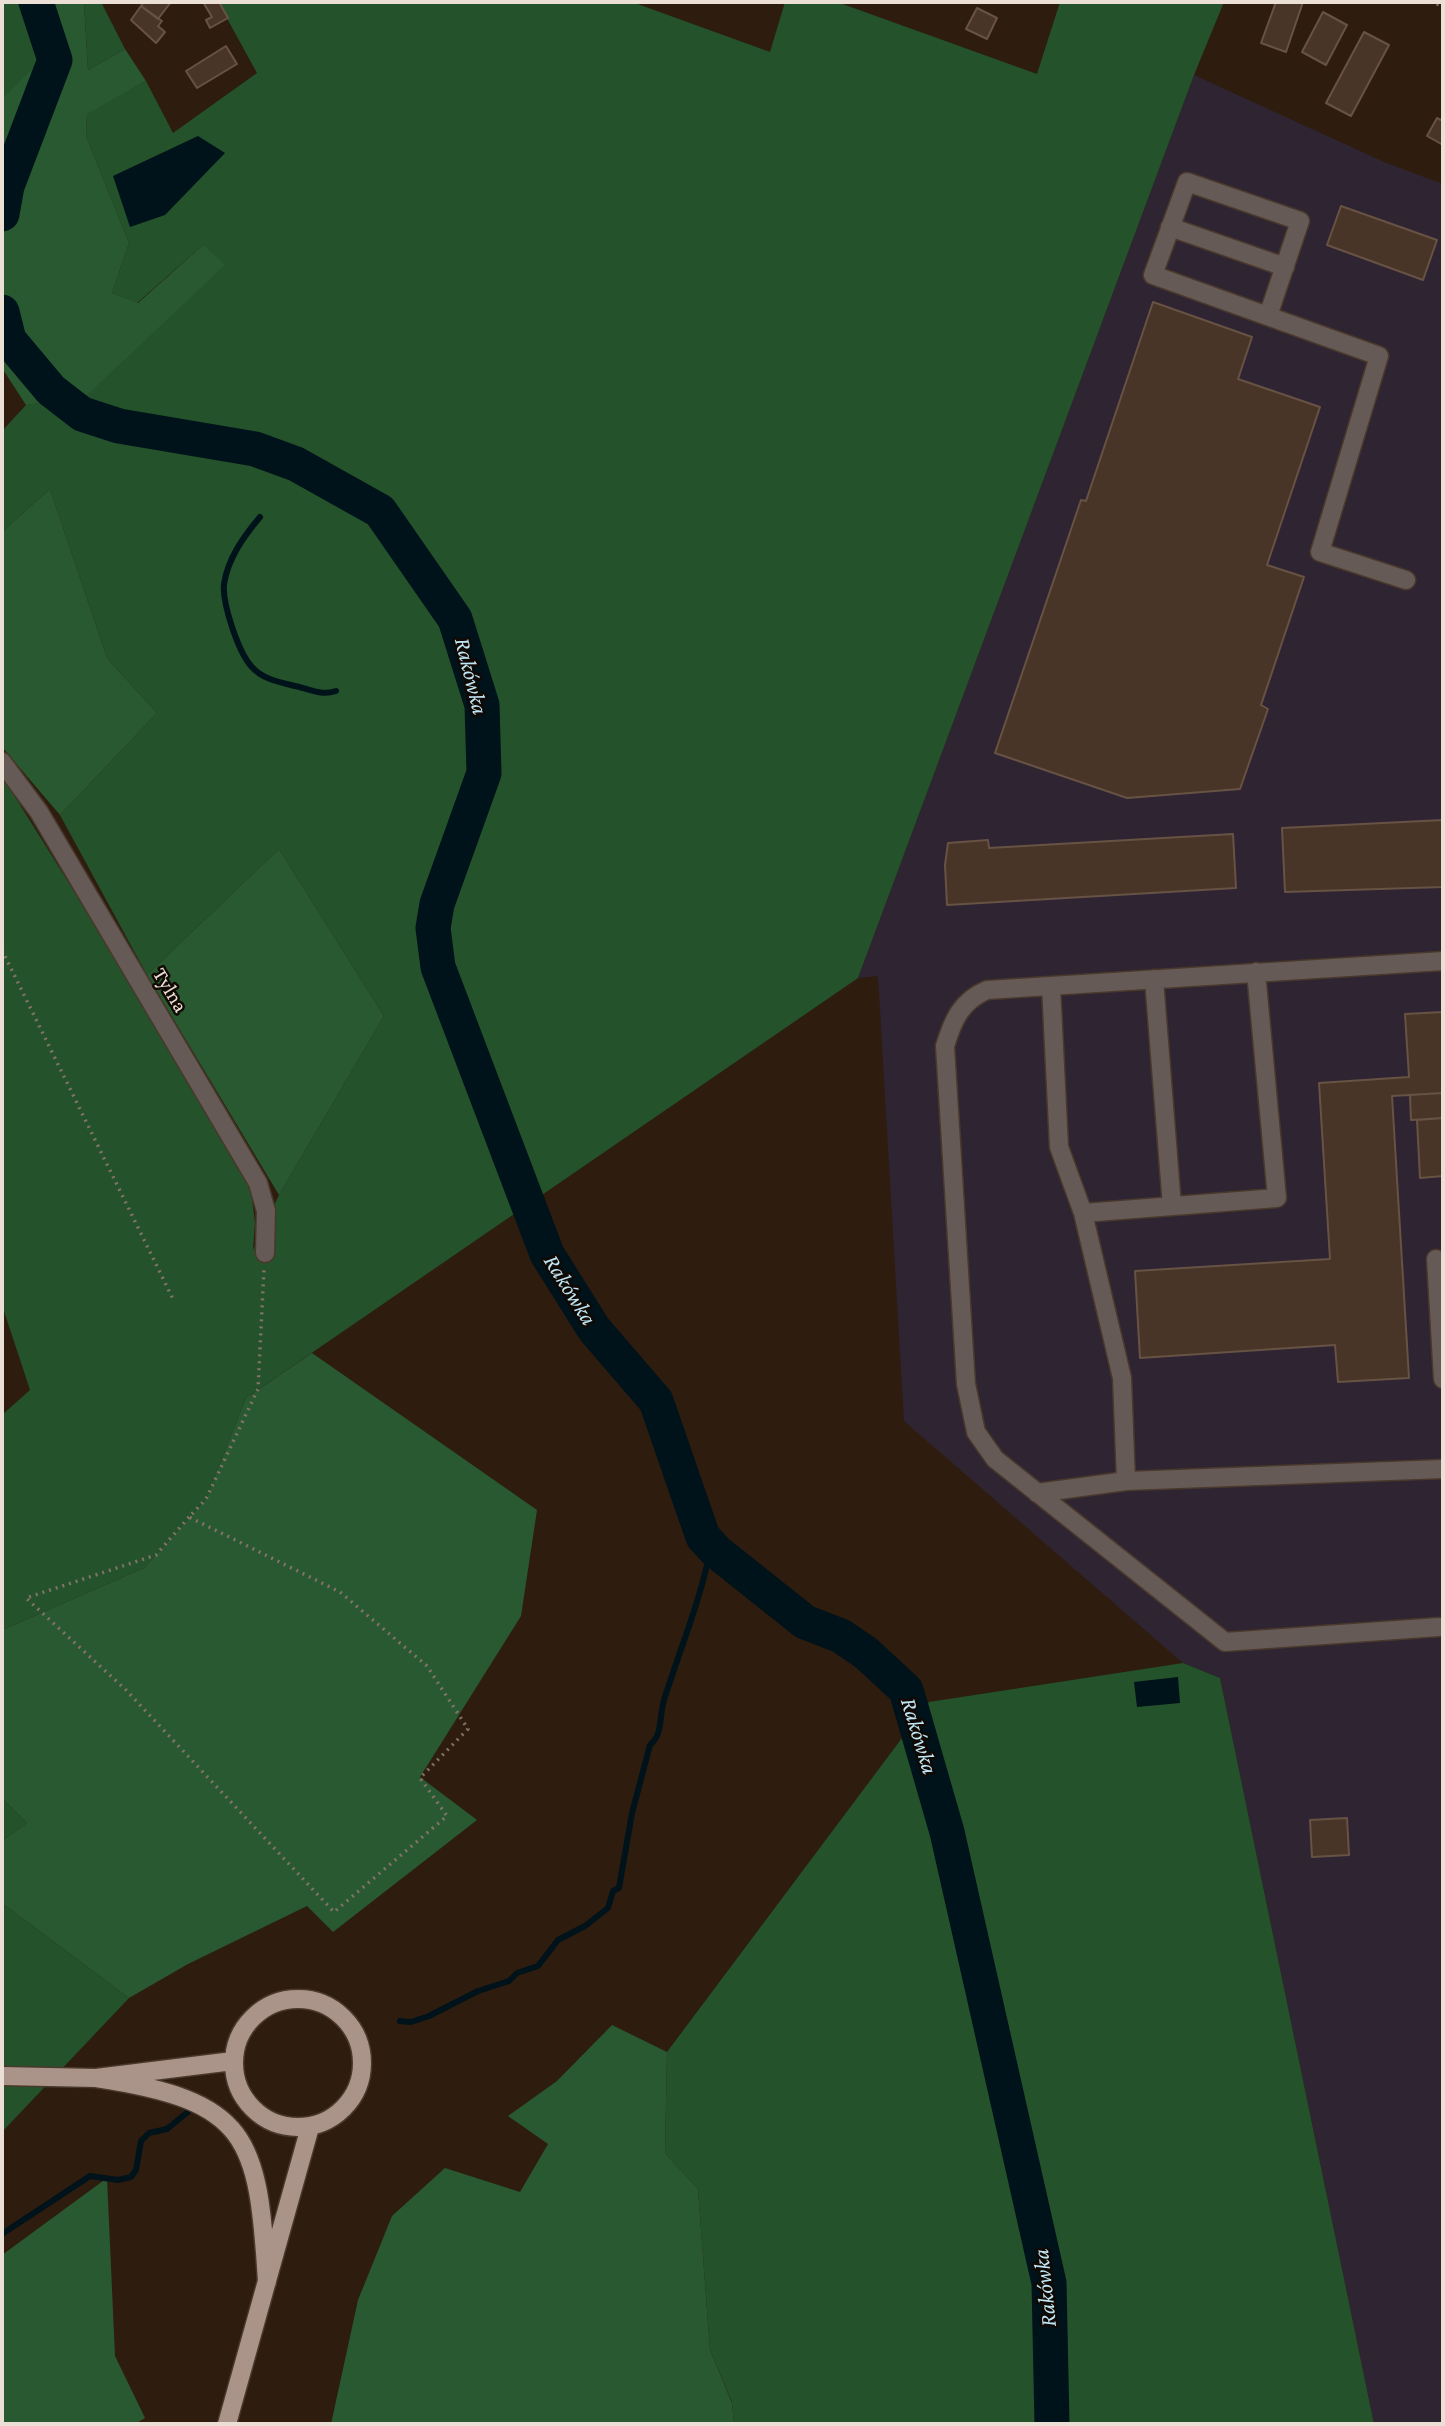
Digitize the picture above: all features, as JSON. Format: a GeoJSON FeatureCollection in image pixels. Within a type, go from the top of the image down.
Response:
{"type":"FeatureCollection","features":[{"type":"Feature","properties":{"kind":"main road"},"geometry":{"type":"LineString","coordinates":[[298,1998],[318,2001],[335,2010],[355,2032],[362,2054],[362,2076],[349,2104],[324,2122],[310,2127],[281,2125],[256,2112],[239,2089],[233,2061],[237,2041],[247,2024],[270,2006],[298,1998]]}},
{"type":"Feature","properties":{"kind":"main road"},"geometry":{"type":"LineString","coordinates":[[96,2078],[233,2061]]}},
{"type":"Feature","properties":{"kind":"main road"},"geometry":{"type":"LineString","coordinates":[[2,2077],[96,2078],[153,2086],[182,2095],[216,2113],[241,2138],[258,2180],[267,2282]]}},
{"type":"Feature","properties":{"kind":"main road"},"geometry":{"type":"LineString","coordinates":[[228,2424],[310,2127]]}},
{"type":"Feature","properties":{"kind":"street"},"geometry":{"type":"LineString","coordinates":[[1268,316],[1300,221],[1187,182],[1153,275],[1379,356],[1320,552],[1406,580]]}},
{"type":"Feature","properties":{"kind":"street"},"geometry":{"type":"LineString","coordinates":[[1170,227],[1284,267]]}},
{"type":"Feature","properties":{"kind":"street","name":"Tylna"},"geometry":{"type":"LineString","coordinates":[[2,762],[39,812],[258,1183],[265,1211],[265,1253]]}},
{"type":"Feature","properties":{"kind":"street"},"geometry":{"type":"LineString","coordinates":[[1439,1628],[1225,1642],[995,1459],[976,1432],[968,1396],[945,1046],[954,1019],[971,997],[987,990],[1443,961]]}},
{"type":"Feature","properties":{"kind":"street"},"geometry":{"type":"LineString","coordinates":[[1083,1213],[1277,1198],[1256,972]]}},
{"type":"Feature","properties":{"kind":"street"},"geometry":{"type":"LineString","coordinates":[[1154,979],[1172,1206]]}},
{"type":"Feature","properties":{"kind":"street"},"geometry":{"type":"LineString","coordinates":[[1051,986],[1059,1147],[1083,1213],[1122,1378],[1126,1481]]}},
{"type":"Feature","properties":{"kind":"street"},"geometry":{"type":"LineString","coordinates":[[1436,1259],[1443,1379]]}},
{"type":"Feature","properties":{"kind":"street"},"geometry":{"type":"LineString","coordinates":[[1037,1493],[1126,1481],[1443,1469]]}},
{"type":"Feature","properties":{"kind":"path"},"geometry":{"type":"LineString","coordinates":[[1430,2],[1443,6]]}},
{"type":"Feature","properties":{"kind":"path"},"geometry":{"type":"LineString","coordinates":[[2,950],[174,1301]]}},
{"type":"Feature","properties":{"kind":"path"},"geometry":{"type":"LineString","coordinates":[[189,1517],[340,1592],[427,1667],[468,1729],[420,1778],[447,1816],[334,1912],[126,1689],[26,1598],[156,1555],[189,1517],[206,1499],[258,1389],[265,1253]]}},
{"type":"Feature","properties":{"kind":"shaded area"},"geometry":{"type":"Polygon","coordinates":[[[1194,75],[1384,162],[1443,184],[1443,2424],[1374,2424],[1220,1678],[1183,1663],[904,1421],[878,976],[858,978],[1194,75]]]}},
{"type":"Feature","properties":{"kind":"shaded area"},"geometry":{"type":"Polygon","coordinates":[[[198,136],[225,153],[165,215],[130,227],[113,176],[198,136]]]}},
{"type":"Feature","properties":{"kind":"shaded area"},"geometry":{"type":"Polygon","coordinates":[[[1178,1677],[1180,1703],[1137,1707],[1134,1682],[1178,1677]]]}},
{"type":"Feature","properties":{"kind":"green space"},"geometry":{"type":"Polygon","coordinates":[[[2,2],[20,2],[41,60],[3,100],[2,2]]]}},
{"type":"Feature","properties":{"kind":"green space"},"geometry":{"type":"Polygon","coordinates":[[[20,2],[84,2],[88,70],[125,49],[146,81],[87,114],[86,136],[129,243],[112,293],[138,303],[203,245],[225,265],[86,396],[26,405],[2,368],[2,99],[41,60],[20,2]]]}},
{"type":"Feature","properties":{"kind":"green space"},"geometry":{"type":"Polygon","coordinates":[[[84,2],[101,2],[125,49],[88,70],[84,2]]]}},
{"type":"Feature","properties":{"kind":"green space"},"geometry":{"type":"Polygon","coordinates":[[[218,2],[632,2],[770,52],[785,2],[837,2],[1037,74],[1060,2],[1224,2],[1194,75],[858,978],[246,1398],[206,1499],[144,1568],[2,1630],[2,1415],[30,1390],[2,1305],[2,776],[117,960],[250,1182],[255,1223],[253,1250],[279,1195],[384,1016],[279,849],[147,975],[60,815],[157,713],[107,658],[50,489],[2,532],[2,431],[26,405],[86,395],[203,245],[137,303],[112,293],[129,243],[86,136],[87,113],[146,81],[173,133],[257,73],[218,2]]]}},
{"type":"Feature","properties":{"kind":"green space"},"geometry":{"type":"Polygon","coordinates":[[[50,489],[107,658],[157,713],[60,815],[2,747],[2,532],[50,489]]]}},
{"type":"Feature","properties":{"kind":"green space"},"geometry":{"type":"Polygon","coordinates":[[[279,849],[384,1016],[279,1195],[147,975],[279,849]]]}},
{"type":"Feature","properties":{"kind":"green space"},"geometry":{"type":"Polygon","coordinates":[[[312,1353],[537,1510],[521,1616],[420,1777],[477,1820],[333,1932],[307,1906],[188,1964],[129,1998],[2,1903],[2,1841],[27,1823],[2,1798],[2,1630],[144,1568],[206,1499],[246,1398],[312,1353]]]}},
{"type":"Feature","properties":{"kind":"green space"},"geometry":{"type":"Polygon","coordinates":[[[1183,1663],[1220,1678],[1374,2424],[734,2424],[732,2402],[710,2350],[698,2189],[665,2153],[667,2052],[929,1702],[1183,1663]]]}},
{"type":"Feature","properties":{"kind":"green space"},"geometry":{"type":"Polygon","coordinates":[[[2,1798],[27,1823],[2,1841],[2,1798]]]}},
{"type":"Feature","properties":{"kind":"green space"},"geometry":{"type":"Polygon","coordinates":[[[2,1903],[129,1998],[2,2132],[2,1903]]]}},
{"type":"Feature","properties":{"kind":"green space"},"geometry":{"type":"Polygon","coordinates":[[[612,2025],[667,2052],[665,2153],[698,2189],[710,2350],[732,2403],[734,2424],[331,2424],[358,2300],[392,2216],[445,2168],[520,2192],[548,2144],[508,2116],[557,2081],[612,2025]]]}},
{"type":"Feature","properties":{"kind":"green space"},"geometry":{"type":"Polygon","coordinates":[[[107,2178],[115,2356],[145,2418],[135,2424],[2,2424],[2,2255],[107,2178]]]}},
{"type":"Feature","properties":{"kind":"building"},"geometry":{"type":"Polygon","coordinates":[[[144,2],[171,2],[158,19],[141,6],[144,2]]]}},
{"type":"Feature","properties":{"kind":"building"},"geometry":{"type":"Polygon","coordinates":[[[203,2],[219,2],[228,18],[210,28],[206,20],[212,17],[203,2]]]}},
{"type":"Feature","properties":{"kind":"building"},"geometry":{"type":"Polygon","coordinates":[[[1276,2],[1303,2],[1286,52],[1261,43],[1276,2]]]}},
{"type":"Feature","properties":{"kind":"building"},"geometry":{"type":"Polygon","coordinates":[[[141,6],[162,21],[158,26],[165,32],[156,43],[131,20],[141,6]]]}},
{"type":"Feature","properties":{"kind":"building"},"geometry":{"type":"Polygon","coordinates":[[[977,8],[997,18],[987,39],[966,29],[977,8]]]}},
{"type":"Feature","properties":{"kind":"building"},"geometry":{"type":"Polygon","coordinates":[[[1323,12],[1347,25],[1326,65],[1302,52],[1323,12]]]}},
{"type":"Feature","properties":{"kind":"building"},"geometry":{"type":"Polygon","coordinates":[[[1364,32],[1389,45],[1351,116],[1326,103],[1364,32]]]}},
{"type":"Feature","properties":{"kind":"building"},"geometry":{"type":"Polygon","coordinates":[[[226,46],[237,64],[197,88],[186,71],[226,46]]]}},
{"type":"Feature","properties":{"kind":"building"},"geometry":{"type":"Polygon","coordinates":[[[1437,118],[1443,121],[1443,145],[1427,136],[1437,118]]]}},
{"type":"Feature","properties":{"kind":"building"},"geometry":{"type":"Polygon","coordinates":[[[1341,206],[1437,240],[1423,280],[1327,245],[1341,206]]]}},
{"type":"Feature","properties":{"kind":"building"},"geometry":{"type":"Polygon","coordinates":[[[1153,302],[1252,337],[1238,379],[1320,407],[1267,565],[1304,577],[1261,705],[1268,709],[1240,789],[1127,798],[995,753],[1081,500],[1086,501],[1153,302]]]}},
{"type":"Feature","properties":{"kind":"building"},"geometry":{"type":"Polygon","coordinates":[[[1443,820],[1443,887],[1285,892],[1282,828],[1443,820]]]}},
{"type":"Feature","properties":{"kind":"building"},"geometry":{"type":"Polygon","coordinates":[[[1233,834],[1236,888],[947,905],[945,865],[948,843],[988,840],[989,848],[1233,834]]]}},
{"type":"Feature","properties":{"kind":"building"},"geometry":{"type":"Polygon","coordinates":[[[1443,1012],[1443,1093],[1392,1096],[1409,1378],[1338,1382],[1335,1345],[1140,1358],[1135,1271],[1330,1259],[1319,1083],[1409,1077],[1405,1014],[1443,1012]]]}},
{"type":"Feature","properties":{"kind":"building"},"geometry":{"type":"Polygon","coordinates":[[[1443,1093],[1443,1118],[1411,1120],[1410,1095],[1443,1093]]]}},
{"type":"Feature","properties":{"kind":"building"},"geometry":{"type":"Polygon","coordinates":[[[1443,1118],[1443,1176],[1420,1178],[1417,1120],[1443,1118]]]}},
{"type":"Feature","properties":{"kind":"building"},"geometry":{"type":"Polygon","coordinates":[[[1347,1818],[1349,1855],[1312,1857],[1310,1820],[1347,1818]]]}},
{"type":"Feature","properties":{"kind":"waterway","name":"Rakówka"},"geometry":{"type":"LineString","coordinates":[[2,214],[7,186],[55,60],[36,2]]}},
{"type":"Feature","properties":{"kind":"waterway","name":"Rakówka"},"geometry":{"type":"LineString","coordinates":[[2,312],[9,340],[51,390],[82,414],[119,426],[255,449],[296,464],[380,511],[455,619],[482,705],[484,773],[437,904],[433,928],[438,967],[547,1254],[594,1329],[656,1401],[703,1537],[717,1552],[805,1622],[841,1636],[866,1653],[906,1690],[947,1832],[1049,2283],[1052,2424]]}},
{"type":"Feature","properties":{"kind":"waterway"},"geometry":{"type":"LineString","coordinates":[[260,517],[237,548],[224,584],[228,614],[241,650],[251,666],[265,677],[315,692],[336,691]]}},
{"type":"Feature","properties":{"kind":"waterway"},"geometry":{"type":"LineString","coordinates":[[400,2021],[411,2022],[429,2016],[478,1991],[509,1981],[517,1973],[538,1966],[558,1940],[585,1926],[608,1908],[613,1891],[619,1888],[632,1813],[650,1745],[659,1730],[664,1700],[696,1605],[711,1546]]}},
{"type":"Feature","properties":{"kind":"waterway"},"geometry":{"type":"LineString","coordinates":[[2,2234],[90,2176],[118,2180],[131,2177],[136,2170],[141,2141],[149,2133],[167,2129],[189,2111]]}}]}
